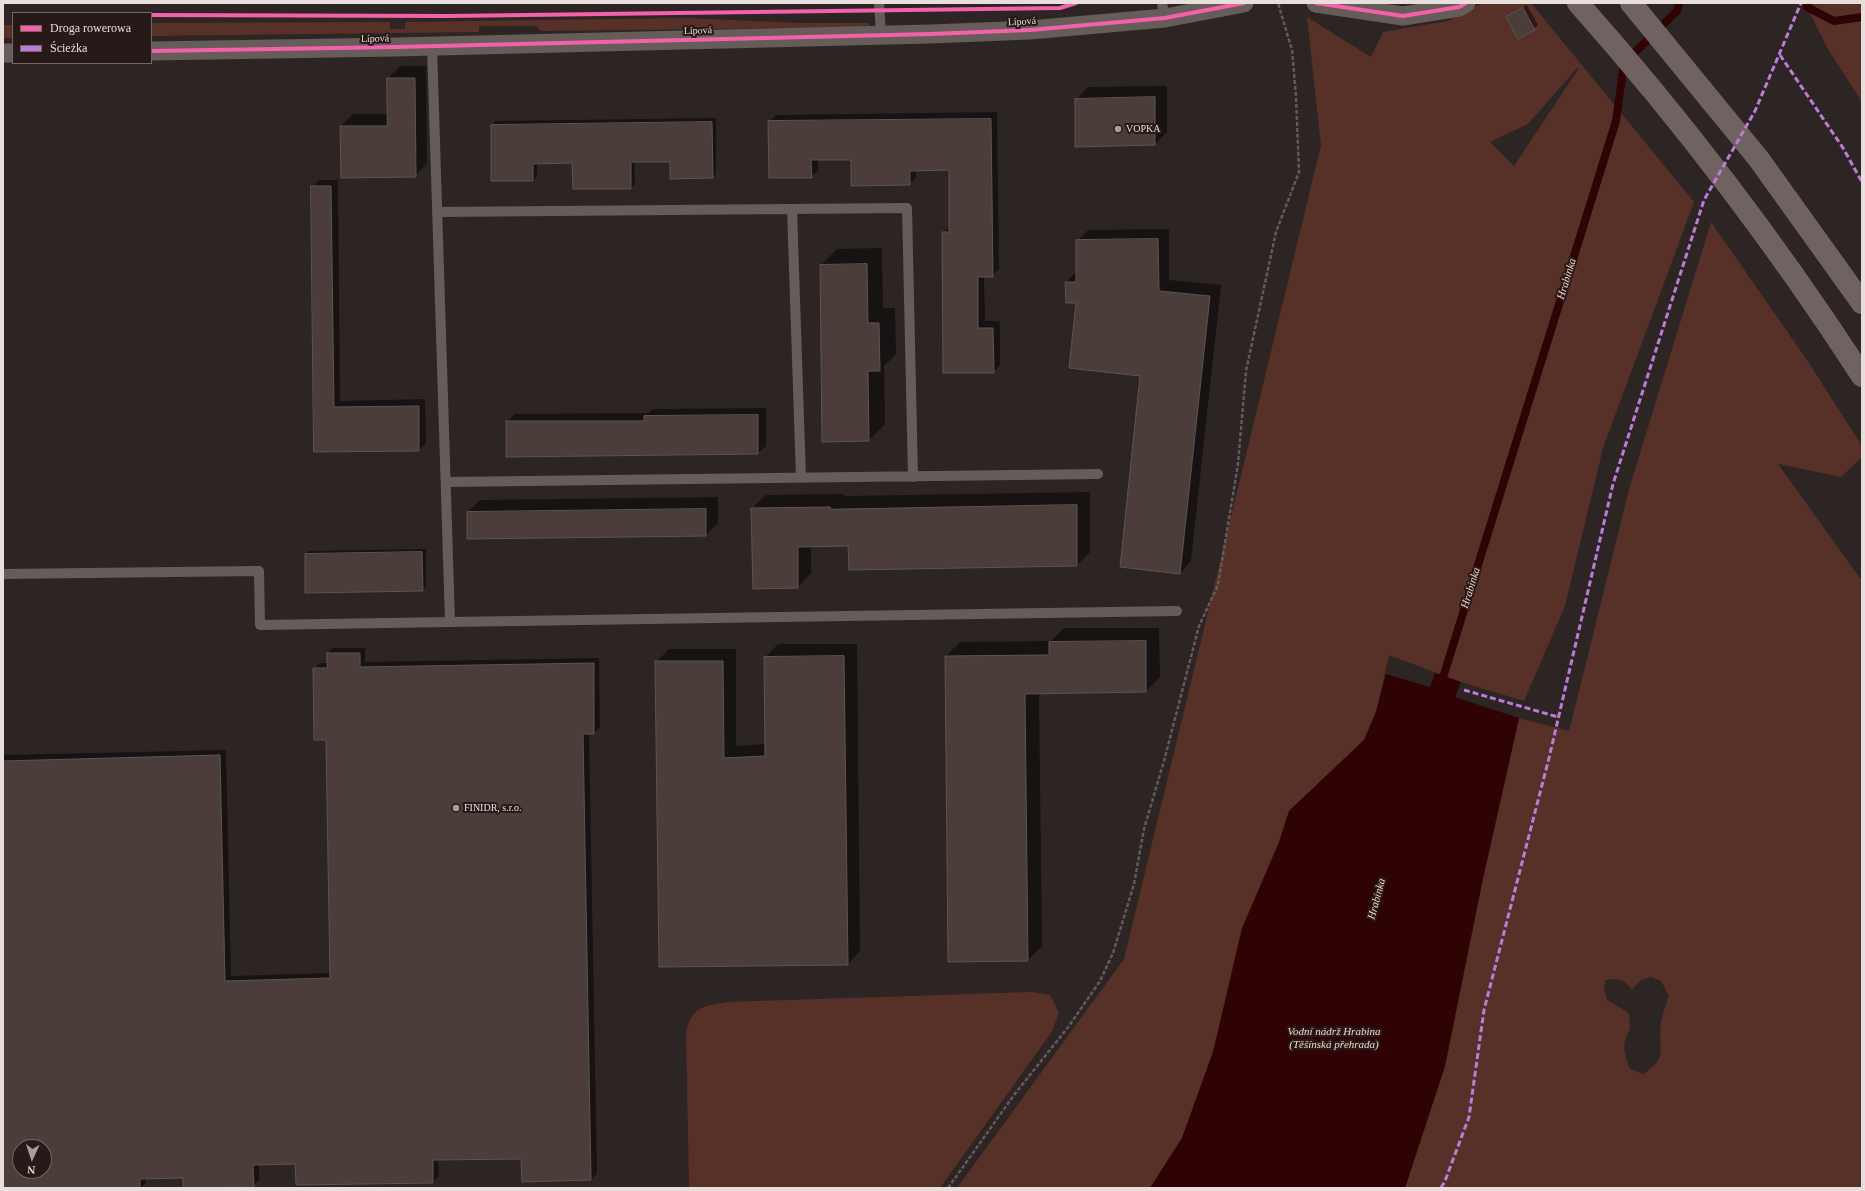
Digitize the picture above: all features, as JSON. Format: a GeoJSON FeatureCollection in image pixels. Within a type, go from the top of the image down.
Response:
{"type":"FeatureCollection","features":[{"type":"Feature","properties":{"kind":"highway"},"geometry":{"type":"LineString","coordinates":[[1578,3],[1610,39],[1712,164],[1772,244],[1862,376]]}},
{"type":"Feature","properties":{"kind":"highway"},"geometry":{"type":"LineString","coordinates":[[1631,3],[1758,158],[1862,303]]}},
{"type":"Feature","properties":{"kind":"street","name":"Lípová"},"geometry":{"type":"LineString","coordinates":[[152,50],[432,46],[1030,30],[1164,10],[1244,3]]}},
{"type":"Feature","properties":{"kind":"street"},"geometry":{"type":"LineString","coordinates":[[1316,3],[1403,16],[1459,7],[1466,3]]}},
{"type":"Feature","properties":{"kind":"lane"},"geometry":{"type":"LineString","coordinates":[[879,3],[881,34]]}},
{"type":"Feature","properties":{"kind":"lane"},"geometry":{"type":"LineString","coordinates":[[432,46],[450,622]]}},
{"type":"Feature","properties":{"kind":"lane"},"geometry":{"type":"LineString","coordinates":[[437,212],[907,208],[913,477]]}},
{"type":"Feature","properties":{"kind":"lane"},"geometry":{"type":"LineString","coordinates":[[792,209],[800,478]]}},
{"type":"Feature","properties":{"kind":"lane"},"geometry":{"type":"LineString","coordinates":[[446,482],[1098,474]]}},
{"type":"Feature","properties":{"kind":"lane"},"geometry":{"type":"LineString","coordinates":[[3,574],[259,571],[260,625],[1177,611]]}},
{"type":"Feature","properties":{"kind":"shaded area"},"geometry":{"type":"Polygon","coordinates":[[[1482,3],[1531,3],[1694,202],[1603,448],[1565,606],[1524,701],[1461,682],[1389,655],[1376,712],[1364,740],[1289,811],[1213,1052],[1182,1138],[1150,1188],[957,1188],[1124,959],[1321,145],[1307,17],[1371,57],[1383,32],[1448,21],[1482,3]],[[1578,67],[1528,124],[1490,142],[1514,166],[1579,68],[1578,67]]]}},
{"type":"Feature","properties":{"kind":"shaded area"},"geometry":{"type":"Polygon","coordinates":[[[1808,3],[1862,3],[1862,102],[1828,49],[1807,7],[1808,3]]]}},
{"type":"Feature","properties":{"kind":"shaded area"},"geometry":{"type":"Polygon","coordinates":[[[684,18],[800,23],[869,23],[869,27],[541,31],[536,26],[479,26],[479,32],[152,36],[152,23],[390,22],[390,29],[405,29],[405,22],[684,18]]]}},
{"type":"Feature","properties":{"kind":"shaded area"},"geometry":{"type":"Polygon","coordinates":[[[3,25],[12,25],[12,38],[3,38],[3,25]]]}},
{"type":"Feature","properties":{"kind":"shaded area"},"geometry":{"type":"Polygon","coordinates":[[[1711,222],[1807,360],[1862,446],[1862,457],[1841,477],[1778,464],[1862,581],[1862,1188],[1405,1188],[1445,1066],[1482,883],[1519,718],[1569,731],[1630,486],[1711,222]],[[1651,977],[1641,980],[1632,989],[1620,980],[1605,980],[1604,989],[1607,1000],[1629,1013],[1630,1028],[1625,1040],[1624,1049],[1629,1068],[1643,1074],[1657,1062],[1661,1052],[1660,1032],[1664,1010],[1669,996],[1661,981],[1651,977]]]}},
{"type":"Feature","properties":{"kind":"shaded area"},"geometry":{"type":"Polygon","coordinates":[[[1031,992],[1050,995],[1059,1013],[1051,1033],[940,1188],[689,1188],[686,1031],[692,1016],[700,1009],[727,1002],[1031,992]]]}},
{"type":"Feature","properties":{"kind":"water","name":"Vodní nádrž Hrabina (Těšínská přehrada)"},"geometry":{"type":"Polygon","coordinates":[[[1435,673],[1461,682],[1455,697],[1519,718],[1482,883],[1445,1066],[1405,1188],[1150,1188],[1182,1138],[1213,1052],[1242,928],[1279,842],[1289,811],[1364,740],[1376,712],[1386,674],[1430,687],[1435,673]]]}},
{"type":"Feature","properties":{"kind":"building"},"geometry":{"type":"Polygon","coordinates":[[[1523,8],[1535,30],[1518,39],[1506,17],[1523,8]]]}},
{"type":"Feature","properties":{"kind":"building"},"geometry":{"type":"Polygon","coordinates":[[[387,78],[415,78],[416,177],[341,178],[340,126],[387,126],[387,78]]]}},
{"type":"Feature","properties":{"kind":"building"},"geometry":{"type":"Polygon","coordinates":[[[1155,97],[1155,145],[1075,147],[1075,99],[1155,97]]]}},
{"type":"Feature","properties":{"kind":"building"},"geometry":{"type":"Polygon","coordinates":[[[991,119],[993,277],[978,277],[978,328],[993,328],[994,373],[943,373],[942,232],[949,232],[949,170],[910,171],[910,185],[851,186],[851,160],[811,160],[812,178],[769,178],[768,121],[991,119]]]}},
{"type":"Feature","properties":{"kind":"building"},"geometry":{"type":"Polygon","coordinates":[[[712,122],[713,178],[670,179],[670,162],[631,162],[631,189],[573,189],[572,163],[533,164],[533,181],[491,181],[491,125],[712,122]]]}},
{"type":"Feature","properties":{"kind":"building"},"geometry":{"type":"Polygon","coordinates":[[[311,186],[331,186],[334,407],[419,406],[419,451],[314,452],[311,186]]]}},
{"type":"Feature","properties":{"kind":"building"},"geometry":{"type":"Polygon","coordinates":[[[1158,239],[1159,291],[1210,296],[1180,574],[1120,567],[1140,376],[1069,368],[1076,303],[1066,303],[1065,282],[1076,282],[1076,240],[1158,239]]]}},
{"type":"Feature","properties":{"kind":"building"},"geometry":{"type":"Polygon","coordinates":[[[867,264],[868,323],[879,323],[880,371],[868,371],[869,441],[822,442],[820,265],[867,264]]]}},
{"type":"Feature","properties":{"kind":"building"},"geometry":{"type":"Polygon","coordinates":[[[758,415],[758,454],[506,457],[506,421],[644,421],[644,416],[758,415]]]}},
{"type":"Feature","properties":{"kind":"building"},"geometry":{"type":"Polygon","coordinates":[[[1077,505],[1077,566],[849,570],[848,546],[798,547],[798,588],[753,589],[751,508],[830,507],[831,509],[1077,505]]]}},
{"type":"Feature","properties":{"kind":"building"},"geometry":{"type":"Polygon","coordinates":[[[706,509],[706,536],[467,539],[467,512],[706,509]]]}},
{"type":"Feature","properties":{"kind":"building"},"geometry":{"type":"Polygon","coordinates":[[[422,552],[423,591],[305,593],[305,554],[422,552]]]}},
{"type":"Feature","properties":{"kind":"building"},"geometry":{"type":"Polygon","coordinates":[[[1146,641],[1146,692],[1025,694],[1028,961],[948,962],[945,656],[1049,655],[1049,642],[1146,641]]]}},
{"type":"Feature","properties":{"kind":"building"},"geometry":{"type":"Polygon","coordinates":[[[327,653],[360,653],[360,667],[594,663],[594,734],[583,734],[591,1180],[522,1182],[521,1159],[433,1160],[433,1183],[296,1185],[295,1164],[253,1165],[254,1187],[183,1188],[183,1178],[140,1179],[140,1188],[3,1188],[3,761],[220,755],[225,981],[330,978],[326,740],[314,740],[313,668],[327,668],[327,653]]]}},
{"type":"Feature","properties":{"kind":"building"},"geometry":{"type":"Polygon","coordinates":[[[844,656],[848,965],[659,967],[655,661],[723,661],[724,758],[765,756],[764,657],[844,656]]]}},
{"type":"Feature","properties":{"kind":"waterway","name":"Hrabinka"},"geometry":{"type":"LineString","coordinates":[[1441,684],[1616,121],[1624,63],[1677,11],[1679,3]]}},
{"type":"Feature","properties":{"kind":"waterway"},"geometry":{"type":"LineString","coordinates":[[1808,3],[1807,7],[1834,21],[1862,17]]}},
{"type":"Feature","properties":{"kind":"marked path"},"geometry":{"type":"LineString","coordinates":[[1441,1188],[1469,1117],[1484,1010],[1549,758],[1613,484],[1704,200],[1755,111],[1801,3]]}},
{"type":"Feature","properties":{"kind":"marked path"},"geometry":{"type":"LineString","coordinates":[[1780,55],[1843,148],[1862,182]]}},
{"type":"Feature","properties":{"kind":"marked path"},"geometry":{"type":"LineString","coordinates":[[1464,690],[1558,717]]}},
{"type":"Feature","properties":{"kind":"cycle path"},"geometry":{"type":"LineString","coordinates":[[152,15],[449,16],[1060,8],[1076,3]]}},
{"type":"Feature","properties":{"kind":"cycle path"},"geometry":{"type":"LineString","coordinates":[[152,51],[396,47],[931,34],[1030,30],[1165,18],[1244,3]]}},
{"type":"Feature","properties":{"kind":"cycle path"},"geometry":{"type":"LineString","coordinates":[[1316,3],[1403,16],[1459,7],[1466,3]]}},
{"type":"Feature","properties":{"kind":"place","name":"VOPKA"},"geometry":{"type":"Point","coordinates":[1118,129]}},
{"type":"Feature","properties":{"kind":"place","name":"FINIDR, s.r.o."},"geometry":{"type":"Point","coordinates":[456,808]}}]}
